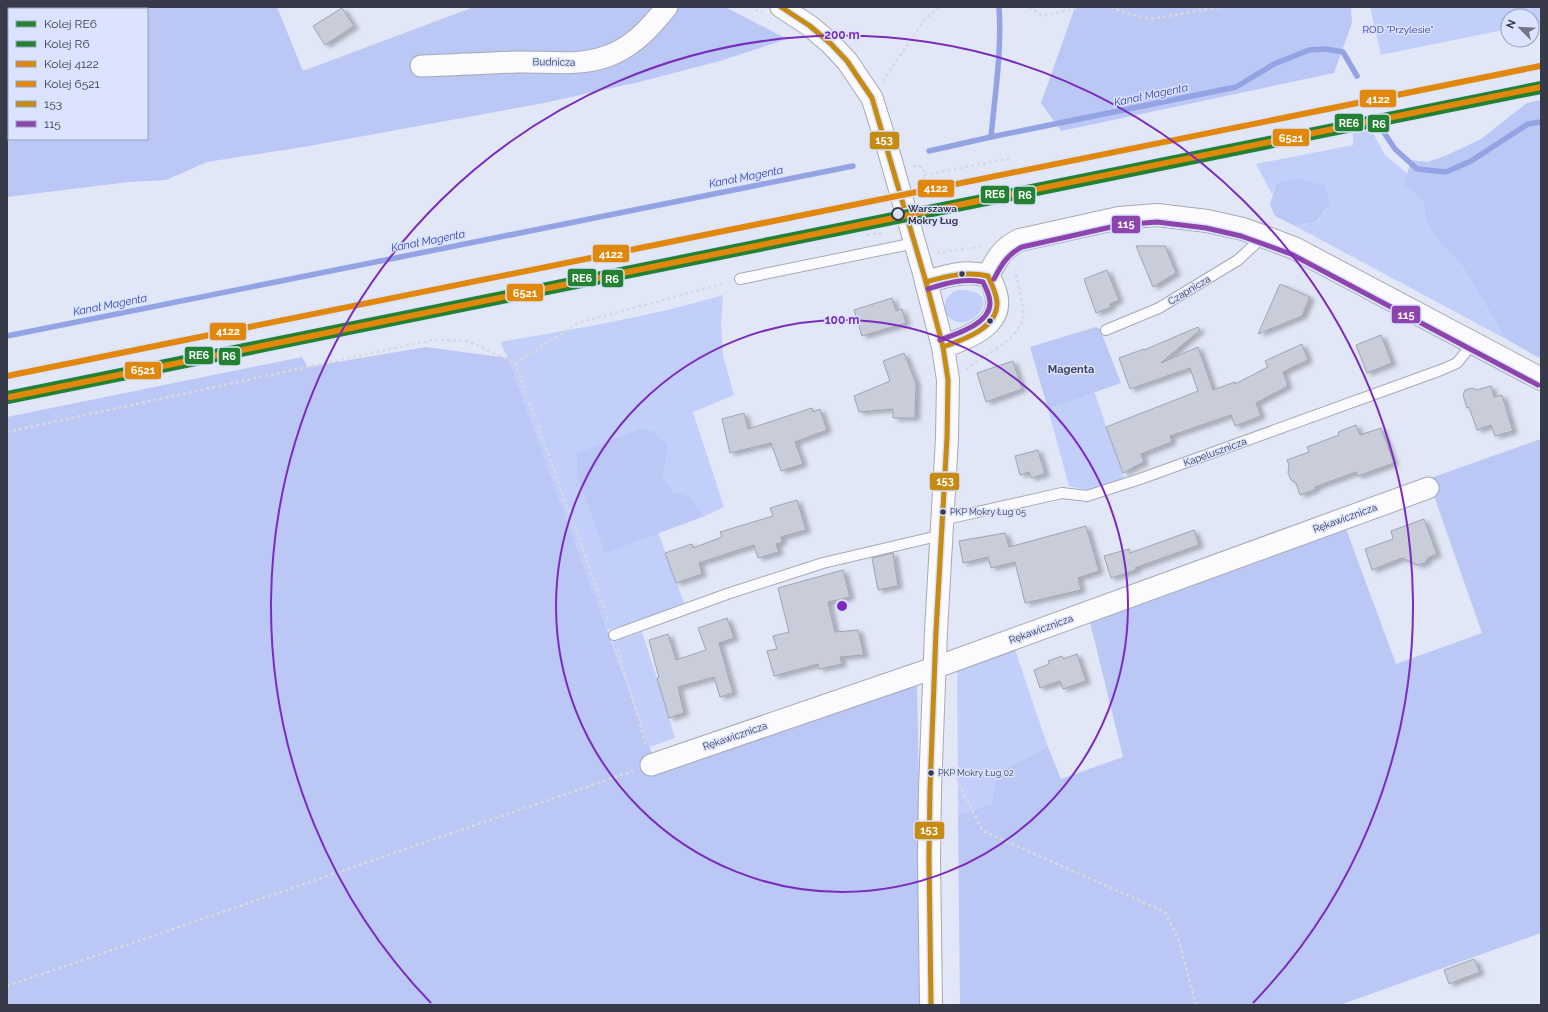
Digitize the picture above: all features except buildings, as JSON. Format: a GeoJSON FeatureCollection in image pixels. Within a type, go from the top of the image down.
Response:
{"type":"FeatureCollection","features":[{"type":"Feature","properties":{"kind":"street","name":"Budnicza"},"geometry":{"type":"LineString","coordinates":[[421,66],[517,62],[580,63],[598,60],[616,53],[645,34],[667,7]]}},
{"type":"Feature","properties":{"kind":"street"},"geometry":{"type":"LineString","coordinates":[[774,12],[810,26],[831,44],[847,62],[872,98],[905,206],[943,347],[948,380],[934,668],[929,857],[931,1005]]}},
{"type":"Feature","properties":{"kind":"street"},"geometry":{"type":"LineString","coordinates":[[988,276],[1001,252],[1013,243],[1020,240],[1119,218],[1157,215],[1206,221],[1243,229],[1294,248],[1541,379]]}},
{"type":"Feature","properties":{"kind":"street"},"geometry":{"type":"LineString","coordinates":[[926,282],[957,273],[977,273],[988,276],[995,288],[997,302],[994,315],[988,324],[972,336],[943,347]]}},
{"type":"Feature","properties":{"kind":"street","name":"Rękawicznicza"},"geometry":{"type":"LineString","coordinates":[[651,765],[934,668],[1428,488]]}},
{"type":"Feature","properties":{"kind":"lane","name":"Czapnicza"},"geometry":{"type":"LineString","coordinates":[[1106,330],[1159,308],[1238,260],[1264,236]]}},
{"type":"Feature","properties":{"kind":"lane"},"geometry":{"type":"LineString","coordinates":[[740,279],[915,243]]}},
{"type":"Feature","properties":{"kind":"lane","name":"Kapelusznicza"},"geometry":{"type":"LineString","coordinates":[[614,636],[728,594],[942,527],[1062,493],[1087,496],[1140,479],[1441,370],[1457,362],[1473,343]]}},
{"type":"Feature","properties":{"kind":"path"},"geometry":{"type":"LineString","coordinates":[[750,7],[774,12]]}},
{"type":"Feature","properties":{"kind":"path"},"geometry":{"type":"LineString","coordinates":[[872,98],[925,19],[940,7]]}},
{"type":"Feature","properties":{"kind":"path"},"geometry":{"type":"LineString","coordinates":[[1029,7],[1043,16],[1082,7]]}},
{"type":"Feature","properties":{"kind":"path"},"geometry":{"type":"LineString","coordinates":[[1111,7],[1125,13],[1152,19],[1220,7]]}},
{"type":"Feature","properties":{"kind":"path"},"geometry":{"type":"LineString","coordinates":[[924,176],[1005,159],[1008,160]]}},
{"type":"Feature","properties":{"kind":"path"},"geometry":{"type":"LineString","coordinates":[[937,180],[944,178]]}},
{"type":"Feature","properties":{"kind":"path"},"geometry":{"type":"LineString","coordinates":[[867,235],[873,234]]}},
{"type":"Feature","properties":{"kind":"path"},"geometry":{"type":"LineString","coordinates":[[934,253],[981,246]]}},
{"type":"Feature","properties":{"kind":"path"},"geometry":{"type":"LineString","coordinates":[[977,360],[1004,344],[1018,330],[1023,314],[1015,268]]}},
{"type":"Feature","properties":{"kind":"path"},"geometry":{"type":"LineString","coordinates":[[515,363],[578,323],[740,279]]}},
{"type":"Feature","properties":{"kind":"path"},"geometry":{"type":"LineString","coordinates":[[7,432],[432,340],[468,341],[515,363],[614,636],[651,765],[7,986]]}},
{"type":"Feature","properties":{"kind":"path"},"geometry":{"type":"LineString","coordinates":[[953,772],[983,830],[1165,912],[1178,938],[1196,1005]]}},
{"type":"Feature","properties":{"kind":"green space","name":"ROD \"Przylesie\""},"geometry":{"type":"Polygon","coordinates":[[[1370,7],[1541,7],[1541,23],[1540,8],[1500,8],[1500,31],[1381,55],[1370,7]]]}},
{"type":"Feature","properties":{"kind":"green space"},"geometry":{"type":"Polygon","coordinates":[[[1371,129],[1385,155],[1407,173],[1404,185],[1424,202],[1425,218],[1438,241],[1461,264],[1506,339],[1295,226],[1317,222],[1330,204],[1276,184],[1272,194],[1256,164],[1353,145],[1353,131],[1371,129]]]}},
{"type":"Feature","properties":{"kind":"green space"},"geometry":{"type":"Polygon","coordinates":[[[959,290],[974,292],[981,296],[984,303],[976,317],[968,321],[959,322],[951,319],[946,313],[946,299],[953,292],[959,290]]]}},
{"type":"Feature","properties":{"kind":"green space"},"geometry":{"type":"Polygon","coordinates":[[[723,295],[721,324],[723,355],[734,395],[693,412],[724,507],[705,516],[689,496],[673,492],[663,477],[668,445],[577,476],[605,552],[658,532],[667,557],[666,559],[667,558],[686,607],[607,630],[508,358],[500,342],[640,316],[723,295]]]}},
{"type":"Feature","properties":{"kind":"green space"},"geometry":{"type":"Polygon","coordinates":[[[1094,391],[1125,481],[1090,491],[1069,486],[1048,409],[1094,391]]]}},
{"type":"Feature","properties":{"kind":"green space"},"geometry":{"type":"Polygon","coordinates":[[[642,632],[675,738],[650,747],[612,642],[642,632]]]}},
{"type":"Feature","properties":{"kind":"green space"},"geometry":{"type":"Polygon","coordinates":[[[1014,647],[1048,747],[1002,770],[995,783],[992,804],[958,815],[957,667],[1014,647]]]}},
{"type":"Feature","properties":{"kind":"shaded area"},"geometry":{"type":"Polygon","coordinates":[[[7,7],[277,7],[303,71],[474,7],[725,7],[787,39],[720,61],[639,82],[544,103],[309,146],[207,162],[166,180],[129,182],[7,197],[7,7]]]}},
{"type":"Feature","properties":{"kind":"shaded area"},"geometry":{"type":"Polygon","coordinates":[[[1075,7],[1351,7],[1352,23],[1334,73],[1061,131],[1041,103],[1075,7]]]}},
{"type":"Feature","properties":{"kind":"shaded area"},"geometry":{"type":"Polygon","coordinates":[[[1541,100],[1541,359],[1506,339],[1461,264],[1438,241],[1425,218],[1424,202],[1404,185],[1411,160],[1427,162],[1445,156],[1481,139],[1527,103],[1541,100]]]}},
{"type":"Feature","properties":{"kind":"shaded area"},"geometry":{"type":"Polygon","coordinates":[[[1298,178],[1325,186],[1330,204],[1316,222],[1295,226],[1275,216],[1270,205],[1276,184],[1298,178]]]}},
{"type":"Feature","properties":{"kind":"shaded area"},"geometry":{"type":"Polygon","coordinates":[[[1096,327],[1100,329],[1121,383],[1048,409],[1030,347],[1096,327]]]}},
{"type":"Feature","properties":{"kind":"shaded area"},"geometry":{"type":"Polygon","coordinates":[[[426,347],[508,358],[658,770],[917,681],[923,1005],[7,1005],[7,417],[302,357],[308,367],[426,347]]]}},
{"type":"Feature","properties":{"kind":"shaded area"},"geometry":{"type":"Polygon","coordinates":[[[641,429],[654,431],[668,445],[663,477],[673,492],[689,496],[705,516],[605,553],[577,476],[577,453],[641,429]]]}},
{"type":"Feature","properties":{"kind":"shaded area"},"geometry":{"type":"Polygon","coordinates":[[[1541,439],[1541,933],[1340,1005],[960,1005],[958,815],[992,804],[995,783],[1002,770],[1048,747],[1061,779],[1123,757],[1089,618],[1345,526],[1396,664],[1482,633],[1428,479],[1541,439]]]}},
{"type":"Feature","properties":{"kind":"waterway"},"geometry":{"type":"LineString","coordinates":[[991,137],[999,56],[999,7]]}},
{"type":"Feature","properties":{"kind":"waterway","name":"Kanał Magenta"},"geometry":{"type":"LineString","coordinates":[[929,151],[1236,87],[1274,64],[1309,50],[1326,49],[1343,52],[1357,76]]}},
{"type":"Feature","properties":{"kind":"waterway","name":"Kanał Magenta"},"geometry":{"type":"LineString","coordinates":[[1383,131],[1395,149],[1417,169],[1446,172],[1471,161],[1528,124],[1541,122]]}},
{"type":"Feature","properties":{"kind":"waterway","name":"Kanał Magenta"},"geometry":{"type":"LineString","coordinates":[[7,336],[853,166]]}},
{"type":"Feature","properties":{"kind":"rail line","name":"4122"},"geometry":{"type":"LineString","coordinates":[[7,376],[1540,66]]}},
{"type":"Feature","properties":{"kind":"rail line","name":"RE6"},"geometry":{"type":"LineString","coordinates":[[7,394],[1541,84]]}},
{"type":"Feature","properties":{"kind":"rail line","name":"6521"},"geometry":{"type":"LineString","coordinates":[[10,397],[1541,87]]}},
{"type":"Feature","properties":{"kind":"rail line","name":"R6"},"geometry":{"type":"LineString","coordinates":[[8,401],[1541,91]]}},
{"type":"Feature","properties":{"kind":"transit line","name":"153"},"geometry":{"type":"LineString","coordinates":[[781,7],[810,26],[831,44],[847,61],[872,98],[926,282],[943,347],[948,380],[947,438],[936,631],[930,789],[929,857],[931,1005]]}},
{"type":"Feature","properties":{"kind":"transit line","name":"115"},"geometry":{"type":"LineString","coordinates":[[994,279],[1005,260],[1022,247],[1120,225],[1157,222],[1206,228],[1241,236],[1291,254],[1538,385]]}},
{"type":"Feature","properties":{"kind":"transit line","name":"153"},"geometry":{"type":"LineString","coordinates":[[926,282],[964,274],[988,276],[996,295],[996,311],[992,319],[985,326],[969,337],[943,347]]}},
{"type":"Feature","properties":{"kind":"transit line","name":"115"},"geometry":{"type":"LineString","coordinates":[[928,289],[955,282],[976,281],[983,282],[988,292],[990,303],[989,310],[984,317],[971,327],[940,340]]}},
{"type":"Feature","properties":{"kind":"place","name":"Warszawa Mokry Ług"},"geometry":{"type":"Point","coordinates":[898,214]}},
{"type":"Feature","properties":{"kind":"place","name":"PKP Mokry Ług 05"},"geometry":{"type":"Point","coordinates":[943,512]}},
{"type":"Feature","properties":{"kind":"place","name":"PKP Mokry Ług 02"},"geometry":{"type":"Point","coordinates":[931,773]}},
{"type":"Feature","properties":{"kind":"district","name":"Magenta"},"geometry":{"type":"Point","coordinates":[1071,369]}}]}
